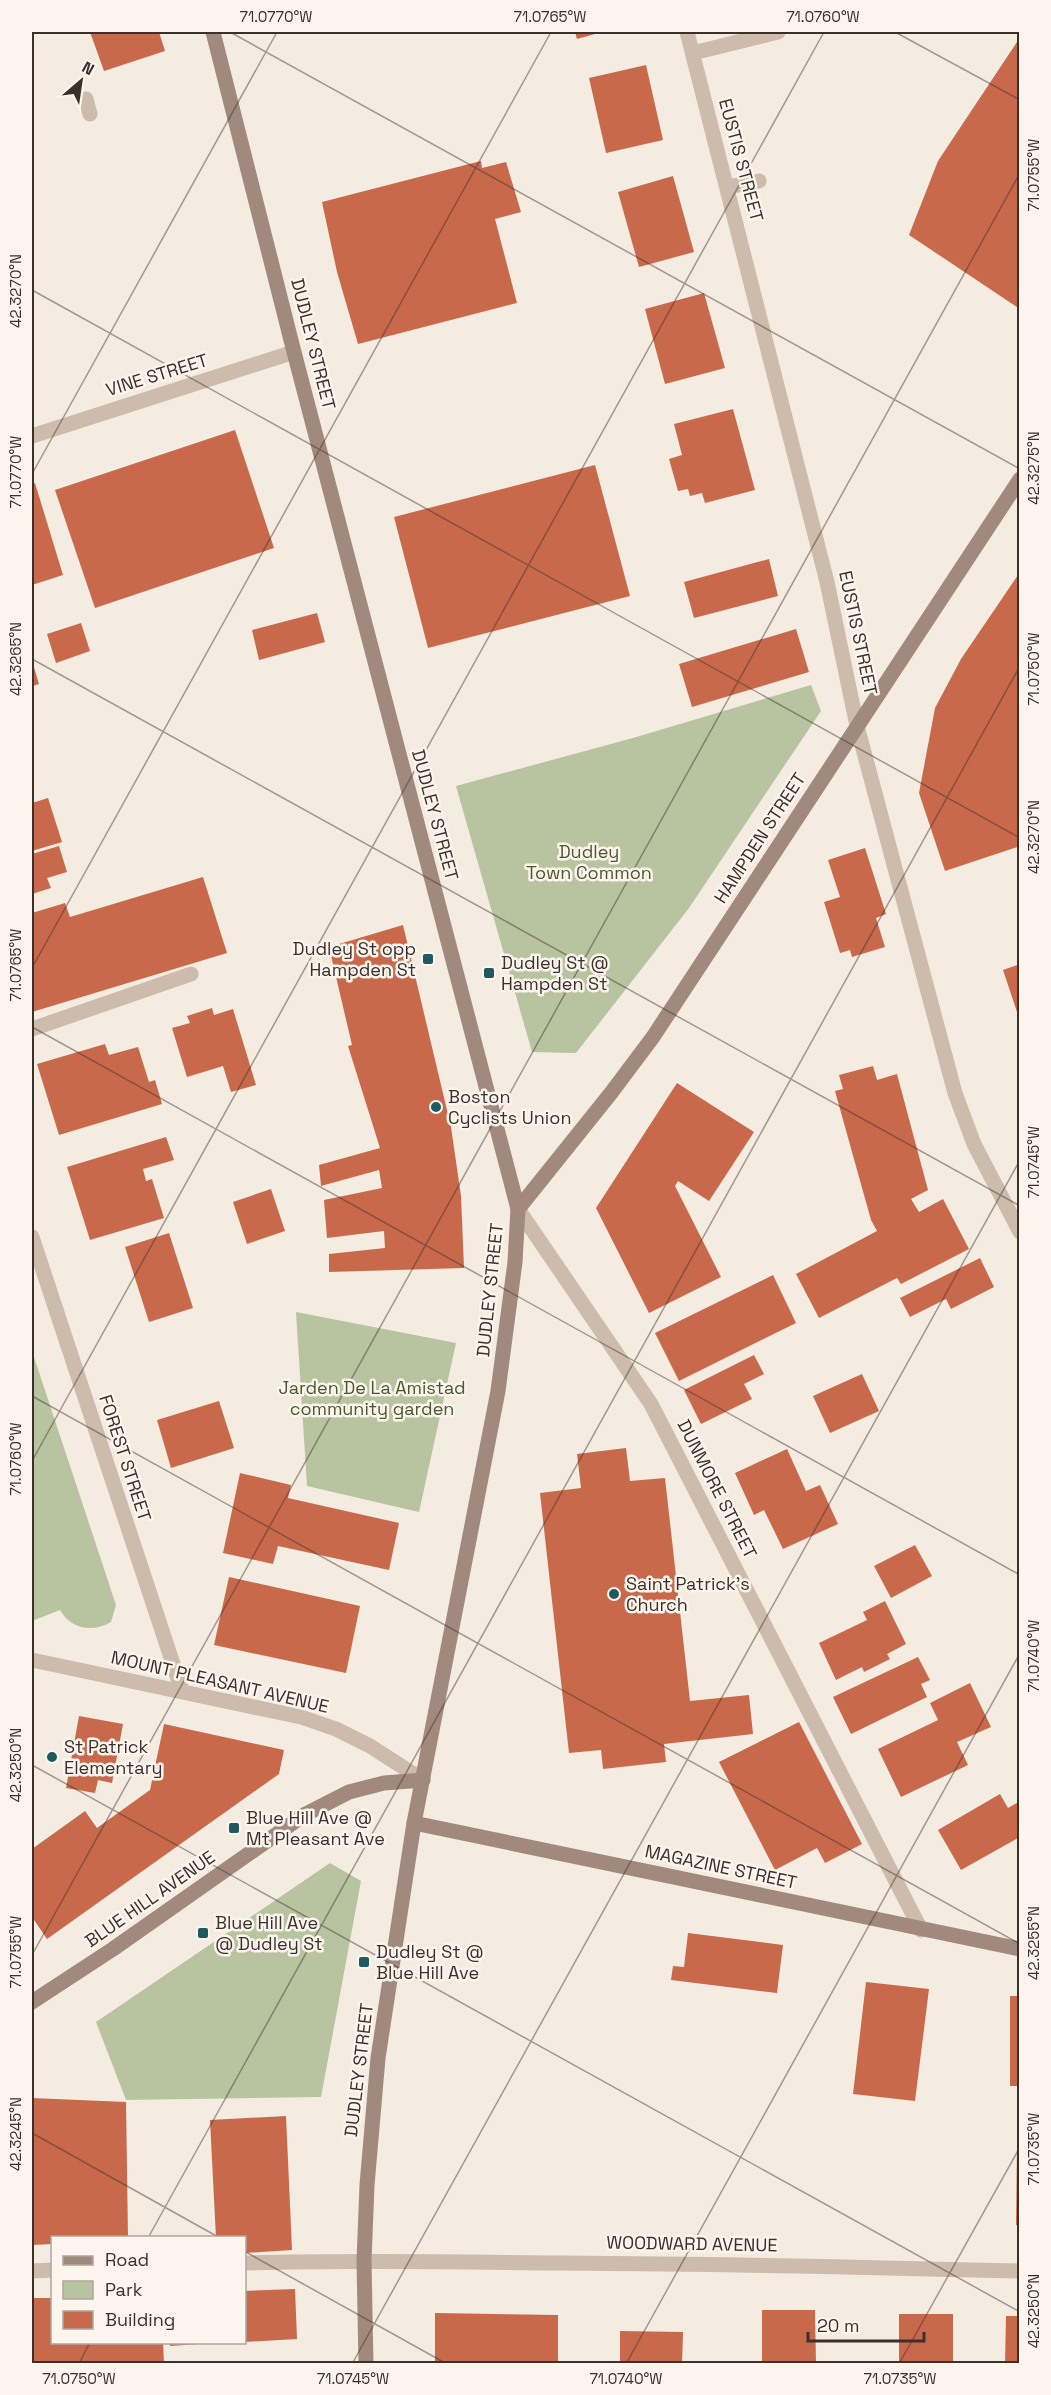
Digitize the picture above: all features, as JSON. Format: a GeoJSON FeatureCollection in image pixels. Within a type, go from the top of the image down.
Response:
{"type":"FeatureCollection","features":[{"type":"Feature","properties":{"kind":"main road","name":"DUDLEY STREET"},"geometry":{"type":"LineString","coordinates":[[213,32],[294,352],[518,1209],[515,1262],[498,1391],[414,1823],[378,2058],[367,2185],[364,2261],[366,2364]]}},
{"type":"Feature","properties":{"kind":"main road","name":"HAMPDEN STREET"},"geometry":{"type":"LineString","coordinates":[[518,1209],[611,1093],[652,1037],[1020,479]]}},
{"type":"Feature","properties":{"kind":"main road","name":"BLUE HILL AVENUE"},"geometry":{"type":"LineString","coordinates":[[32,2002],[304,1815],[349,1792],[384,1783],[423,1780]]}},
{"type":"Feature","properties":{"kind":"main road","name":"MAGAZINE STREET"},"geometry":{"type":"LineString","coordinates":[[414,1823],[1020,1949]]}},
{"type":"Feature","properties":{"kind":"street","name":"EUSTIS STREET"},"geometry":{"type":"LineString","coordinates":[[687,32],[827,582],[857,726],[955,1093],[974,1144],[1020,1232]]}},
{"type":"Feature","properties":{"kind":"street"},"geometry":{"type":"LineString","coordinates":[[693,53],[778,32]]}},
{"type":"Feature","properties":{"kind":"street"},"geometry":{"type":"LineString","coordinates":[[728,187],[759,181]]}},
{"type":"Feature","properties":{"kind":"street","name":"VINE STREET"},"geometry":{"type":"LineString","coordinates":[[32,436],[294,352]]}},
{"type":"Feature","properties":{"kind":"street"},"geometry":{"type":"LineString","coordinates":[[32,1029],[191,974]]}},
{"type":"Feature","properties":{"kind":"street","name":"DUNMORE STREET"},"geometry":{"type":"LineString","coordinates":[[518,1209],[651,1404],[921,1930]]}},
{"type":"Feature","properties":{"kind":"street","name":"FOREST STREET"},"geometry":{"type":"LineString","coordinates":[[32,1236],[182,1691]]}},
{"type":"Feature","properties":{"kind":"street","name":"MOUNT PLEASANT AVENUE"},"geometry":{"type":"LineString","coordinates":[[32,1660],[301,1717],[336,1729],[370,1746],[423,1780]]}},
{"type":"Feature","properties":{"kind":"street","name":"WOODWARD AVENUE"},"geometry":{"type":"LineString","coordinates":[[246,2263],[364,2261],[816,2265],[1020,2271]]}},
{"type":"Feature","properties":{"kind":"street"},"geometry":{"type":"LineString","coordinates":[[32,2271],[51,2270]]}},
{"type":"Feature","properties":{"kind":"green space","name":"Dudley Town Common"},"geometry":{"type":"Polygon","coordinates":[[[811,685],[821,711],[689,908],[576,1053],[532,1052],[456,786],[633,738],[811,685]]]}},
{"type":"Feature","properties":{"kind":"green space","name":"Jarden De La Amistad community garden"},"geometry":{"type":"Polygon","coordinates":[[[296,1312],[456,1343],[419,1512],[307,1486],[296,1312]]]}},
{"type":"Feature","properties":{"kind":"green space"},"geometry":{"type":"Polygon","coordinates":[[[32,1351],[116,1605],[111,1622],[97,1627],[76,1625],[60,1610],[32,1621],[32,1351]]]}},
{"type":"Feature","properties":{"kind":"green space"},"geometry":{"type":"Polygon","coordinates":[[[330,1863],[361,1881],[321,2097],[126,2100],[96,2022],[330,1863]]]}},
{"type":"Feature","properties":{"kind":"building"},"geometry":{"type":"Polygon","coordinates":[[[90,32],[159,32],[165,51],[104,71],[90,32]]]}},
{"type":"Feature","properties":{"kind":"building"},"geometry":{"type":"Polygon","coordinates":[[[575,32],[602,32],[577,39],[575,32]]]}},
{"type":"Feature","properties":{"kind":"building"},"geometry":{"type":"Polygon","coordinates":[[[1017,42],[1020,44],[1020,309],[909,235],[938,161],[1017,42]]]}},
{"type":"Feature","properties":{"kind":"building"},"geometry":{"type":"Polygon","coordinates":[[[646,65],[663,140],[606,153],[589,78],[646,65]]]}},
{"type":"Feature","properties":{"kind":"building"},"geometry":{"type":"Polygon","coordinates":[[[481,161],[482,168],[506,162],[521,212],[495,219],[517,303],[358,344],[337,272],[322,202],[481,161]]]}},
{"type":"Feature","properties":{"kind":"building"},"geometry":{"type":"Polygon","coordinates":[[[673,176],[694,252],[639,267],[618,192],[673,176]]]}},
{"type":"Feature","properties":{"kind":"building"},"geometry":{"type":"Polygon","coordinates":[[[704,293],[725,368],[665,384],[645,309],[704,293]]]}},
{"type":"Feature","properties":{"kind":"building"},"geometry":{"type":"Polygon","coordinates":[[[733,409],[755,490],[705,503],[702,493],[690,496],[688,489],[678,491],[669,459],[682,455],[674,424],[733,409]]]}},
{"type":"Feature","properties":{"kind":"building"},"geometry":{"type":"Polygon","coordinates":[[[235,430],[274,548],[95,608],[55,490],[235,430]]]}},
{"type":"Feature","properties":{"kind":"building"},"geometry":{"type":"Polygon","coordinates":[[[595,465],[630,596],[428,648],[394,517],[595,465]]]}},
{"type":"Feature","properties":{"kind":"building"},"geometry":{"type":"Polygon","coordinates":[[[35,483],[63,575],[32,585],[32,484],[35,483]]]}},
{"type":"Feature","properties":{"kind":"building"},"geometry":{"type":"Polygon","coordinates":[[[769,559],[778,596],[694,618],[684,582],[769,559]]]}},
{"type":"Feature","properties":{"kind":"building"},"geometry":{"type":"Polygon","coordinates":[[[1020,572],[1020,846],[945,871],[919,793],[935,708],[961,659],[1020,572]]]}},
{"type":"Feature","properties":{"kind":"building"},"geometry":{"type":"Polygon","coordinates":[[[317,613],[325,642],[259,660],[252,630],[317,613]]]}},
{"type":"Feature","properties":{"kind":"building"},"geometry":{"type":"Polygon","coordinates":[[[81,623],[90,651],[56,663],[47,634],[81,623]]]}},
{"type":"Feature","properties":{"kind":"building"},"geometry":{"type":"Polygon","coordinates":[[[796,629],[809,672],[692,707],[679,664],[796,629]]]}},
{"type":"Feature","properties":{"kind":"building"},"geometry":{"type":"Polygon","coordinates":[[[32,661],[39,684],[32,686],[32,661]]]}},
{"type":"Feature","properties":{"kind":"building"},"geometry":{"type":"Polygon","coordinates":[[[48,798],[62,842],[32,851],[32,803],[48,798]]]}},
{"type":"Feature","properties":{"kind":"building"},"geometry":{"type":"Polygon","coordinates":[[[59,846],[67,872],[47,878],[51,888],[32,894],[32,854],[59,846]]]}},
{"type":"Feature","properties":{"kind":"building"},"geometry":{"type":"Polygon","coordinates":[[[865,848],[886,914],[876,918],[885,947],[852,957],[850,950],[840,953],[824,902],[840,897],[828,860],[865,848]]]}},
{"type":"Feature","properties":{"kind":"building"},"geometry":{"type":"Polygon","coordinates":[[[203,877],[227,953],[32,1012],[32,913],[65,903],[70,917],[203,877]]]}},
{"type":"Feature","properties":{"kind":"building"},"geometry":{"type":"Polygon","coordinates":[[[403,925],[451,1127],[461,1196],[464,1268],[329,1272],[329,1254],[385,1248],[384,1231],[327,1238],[324,1200],[382,1188],[379,1170],[321,1186],[319,1165],[380,1148],[348,1046],[352,1045],[329,947],[403,925]]]}},
{"type":"Feature","properties":{"kind":"building"},"geometry":{"type":"Polygon","coordinates":[[[1020,964],[1020,1018],[1019,1018],[1003,970],[1020,964]]]}},
{"type":"Feature","properties":{"kind":"building"},"geometry":{"type":"Polygon","coordinates":[[[212,1008],[214,1015],[233,1009],[256,1085],[231,1092],[223,1066],[187,1077],[172,1028],[190,1023],[187,1016],[212,1008]]]}},
{"type":"Feature","properties":{"kind":"building"},"geometry":{"type":"Polygon","coordinates":[[[105,1044],[109,1055],[138,1047],[149,1082],[155,1080],[162,1104],[59,1135],[37,1064],[105,1044]]]}},
{"type":"Feature","properties":{"kind":"building"},"geometry":{"type":"Polygon","coordinates":[[[873,1066],[877,1080],[897,1074],[928,1190],[911,1199],[919,1212],[943,1199],[969,1249],[901,1284],[897,1278],[819,1318],[796,1274],[877,1231],[871,1220],[835,1091],[843,1089],[839,1075],[873,1066]]]}},
{"type":"Feature","properties":{"kind":"building"},"geometry":{"type":"Polygon","coordinates":[[[677,1083],[754,1132],[709,1201],[678,1181],[675,1186],[721,1277],[649,1313],[596,1208],[677,1083]]]}},
{"type":"Feature","properties":{"kind":"building"},"geometry":{"type":"Polygon","coordinates":[[[166,1137],[174,1160],[143,1169],[146,1181],[152,1179],[164,1218],[90,1240],[67,1167],[166,1137]]]}},
{"type":"Feature","properties":{"kind":"building"},"geometry":{"type":"Polygon","coordinates":[[[271,1189],[285,1231],[247,1244],[233,1202],[271,1189]]]}},
{"type":"Feature","properties":{"kind":"building"},"geometry":{"type":"Polygon","coordinates":[[[169,1233],[193,1308],[149,1322],[125,1247],[169,1233]]]}},
{"type":"Feature","properties":{"kind":"building"},"geometry":{"type":"Polygon","coordinates":[[[980,1258],[994,1287],[951,1309],[946,1299],[910,1317],[900,1298],[980,1258]]]}},
{"type":"Feature","properties":{"kind":"building"},"geometry":{"type":"Polygon","coordinates":[[[773,1275],[796,1323],[679,1381],[655,1333],[773,1275]]]}},
{"type":"Feature","properties":{"kind":"building"},"geometry":{"type":"Polygon","coordinates":[[[754,1355],[764,1374],[744,1384],[752,1399],[701,1424],[684,1390],[754,1355]]]}},
{"type":"Feature","properties":{"kind":"building"},"geometry":{"type":"Polygon","coordinates":[[[862,1374],[879,1411],[830,1433],[813,1396],[862,1374]]]}},
{"type":"Feature","properties":{"kind":"building"},"geometry":{"type":"Polygon","coordinates":[[[219,1401],[234,1448],[171,1468],[157,1420],[219,1401]]]}},
{"type":"Feature","properties":{"kind":"building","name":"Saint Patrick's Church"},"geometry":{"type":"Polygon","coordinates":[[[626,1448],[630,1481],[665,1478],[690,1701],[749,1695],[753,1734],[664,1744],[666,1762],[603,1769],[601,1750],[569,1753],[540,1493],[581,1488],[577,1454],[626,1448]]]}},
{"type":"Feature","properties":{"kind":"building"},"geometry":{"type":"Polygon","coordinates":[[[787,1449],[806,1491],[820,1485],[838,1524],[783,1549],[764,1510],[754,1515],[735,1473],[787,1449]]]}},
{"type":"Feature","properties":{"kind":"building"},"geometry":{"type":"Polygon","coordinates":[[[240,1473],[291,1485],[288,1498],[399,1523],[389,1570],[278,1546],[273,1564],[223,1553],[240,1473]]]}},
{"type":"Feature","properties":{"kind":"building"},"geometry":{"type":"Polygon","coordinates":[[[915,1545],[932,1576],[891,1598],[874,1566],[915,1545]]]}},
{"type":"Feature","properties":{"kind":"building"},"geometry":{"type":"Polygon","coordinates":[[[229,1577],[360,1606],[346,1673],[214,1645],[229,1577]]]}},
{"type":"Feature","properties":{"kind":"building"},"geometry":{"type":"Polygon","coordinates":[[[885,1601],[906,1644],[887,1654],[890,1659],[864,1672],[862,1667],[836,1680],[819,1643],[867,1620],[863,1612],[885,1601]]]}},
{"type":"Feature","properties":{"kind":"building"},"geometry":{"type":"Polygon","coordinates":[[[918,1657],[930,1680],[921,1684],[927,1697],[851,1734],[833,1697],[918,1657]]]}},
{"type":"Feature","properties":{"kind":"building"},"geometry":{"type":"Polygon","coordinates":[[[970,1683],[991,1727],[957,1742],[968,1765],[901,1797],[878,1749],[938,1720],[930,1703],[970,1683]]]}},
{"type":"Feature","properties":{"kind":"building"},"geometry":{"type":"Polygon","coordinates":[[[79,1716],[123,1724],[112,1783],[98,1780],[95,1793],[66,1788],[79,1716]]]}},
{"type":"Feature","properties":{"kind":"building"},"geometry":{"type":"Polygon","coordinates":[[[799,1722],[862,1844],[825,1863],[817,1848],[775,1870],[719,1762],[799,1722]]]}},
{"type":"Feature","properties":{"kind":"building"},"geometry":{"type":"Polygon","coordinates":[[[164,1724],[284,1750],[279,1774],[47,1939],[32,1917],[32,1849],[85,1811],[97,1828],[150,1790],[164,1724]]]}},
{"type":"Feature","properties":{"kind":"building"},"geometry":{"type":"Polygon","coordinates":[[[1000,1794],[1008,1808],[1020,1801],[1020,1822],[1017,1824],[1020,1837],[961,1870],[938,1830],[1000,1794]]]}},
{"type":"Feature","properties":{"kind":"building"},"geometry":{"type":"Polygon","coordinates":[[[688,1933],[783,1945],[777,1993],[671,1980],[673,1966],[684,1967],[688,1933]]]}},
{"type":"Feature","properties":{"kind":"building"},"geometry":{"type":"Polygon","coordinates":[[[866,1982],[929,1989],[915,2101],[853,2094],[866,1982]]]}},
{"type":"Feature","properties":{"kind":"building"},"geometry":{"type":"Polygon","coordinates":[[[1010,1996],[1020,1996],[1020,2086],[1010,2086],[1010,1996]]]}},
{"type":"Feature","properties":{"kind":"building"},"geometry":{"type":"Polygon","coordinates":[[[32,2098],[126,2102],[128,2236],[51,2236],[51,2244],[32,2245],[32,2098]]]}},
{"type":"Feature","properties":{"kind":"building"},"geometry":{"type":"Polygon","coordinates":[[[286,2116],[292,2250],[246,2253],[246,2236],[216,2236],[210,2120],[286,2116]]]}},
{"type":"Feature","properties":{"kind":"building"},"geometry":{"type":"Polygon","coordinates":[[[1017,2147],[1020,2147],[1020,2225],[1016,2225],[1017,2147]]]}},
{"type":"Feature","properties":{"kind":"building"},"geometry":{"type":"Polygon","coordinates":[[[295,2289],[297,2339],[246,2342],[246,2291],[295,2289]]]}},
{"type":"Feature","properties":{"kind":"building"},"geometry":{"type":"Polygon","coordinates":[[[32,2298],[51,2298],[51,2344],[163,2344],[164,2364],[32,2364],[32,2298]]]}},
{"type":"Feature","properties":{"kind":"building"},"geometry":{"type":"Polygon","coordinates":[[[762,2310],[815,2310],[816,2364],[762,2364],[762,2310]]]}},
{"type":"Feature","properties":{"kind":"building"},"geometry":{"type":"Polygon","coordinates":[[[435,2313],[558,2315],[558,2364],[435,2364],[435,2313]]]}},
{"type":"Feature","properties":{"kind":"building"},"geometry":{"type":"Polygon","coordinates":[[[899,2314],[953,2314],[953,2364],[899,2364],[899,2314]]]}},
{"type":"Feature","properties":{"kind":"building"},"geometry":{"type":"Polygon","coordinates":[[[1006,2316],[1020,2316],[1020,2364],[1005,2364],[1006,2316]]]}},
{"type":"Feature","properties":{"kind":"building"},"geometry":{"type":"Polygon","coordinates":[[[620,2331],[683,2332],[682,2364],[620,2364],[620,2331]]]}},
{"type":"Feature","properties":{"kind":"building"},"geometry":{"type":"Polygon","coordinates":[[[170,2344],[199,2344],[170,2346],[170,2344]]]}},
{"type":"Feature","properties":{"kind":"place","name":"Dudley St opp Hampden St"},"geometry":{"type":"Point","coordinates":[428,959]}},
{"type":"Feature","properties":{"kind":"place","name":"Dudley St @ Hampden St"},"geometry":{"type":"Point","coordinates":[489,973]}},
{"type":"Feature","properties":{"kind":"place","name":"Boston Cyclists Union"},"geometry":{"type":"Point","coordinates":[436,1107]}},
{"type":"Feature","properties":{"kind":"place","name":"Saint Patrick's Church"},"geometry":{"type":"Point","coordinates":[614,1594]}},
{"type":"Feature","properties":{"kind":"place","name":"St Patrick Elementary"},"geometry":{"type":"Point","coordinates":[52,1757]}},
{"type":"Feature","properties":{"kind":"place","name":"Blue Hill Ave @ Mt Pleasant Ave"},"geometry":{"type":"Point","coordinates":[234,1828]}},
{"type":"Feature","properties":{"kind":"place","name":"Blue Hill Ave @ Dudley St"},"geometry":{"type":"Point","coordinates":[203,1933]}},
{"type":"Feature","properties":{"kind":"place","name":"Dudley St @ Blue Hill Ave"},"geometry":{"type":"Point","coordinates":[364,1962]}}]}
